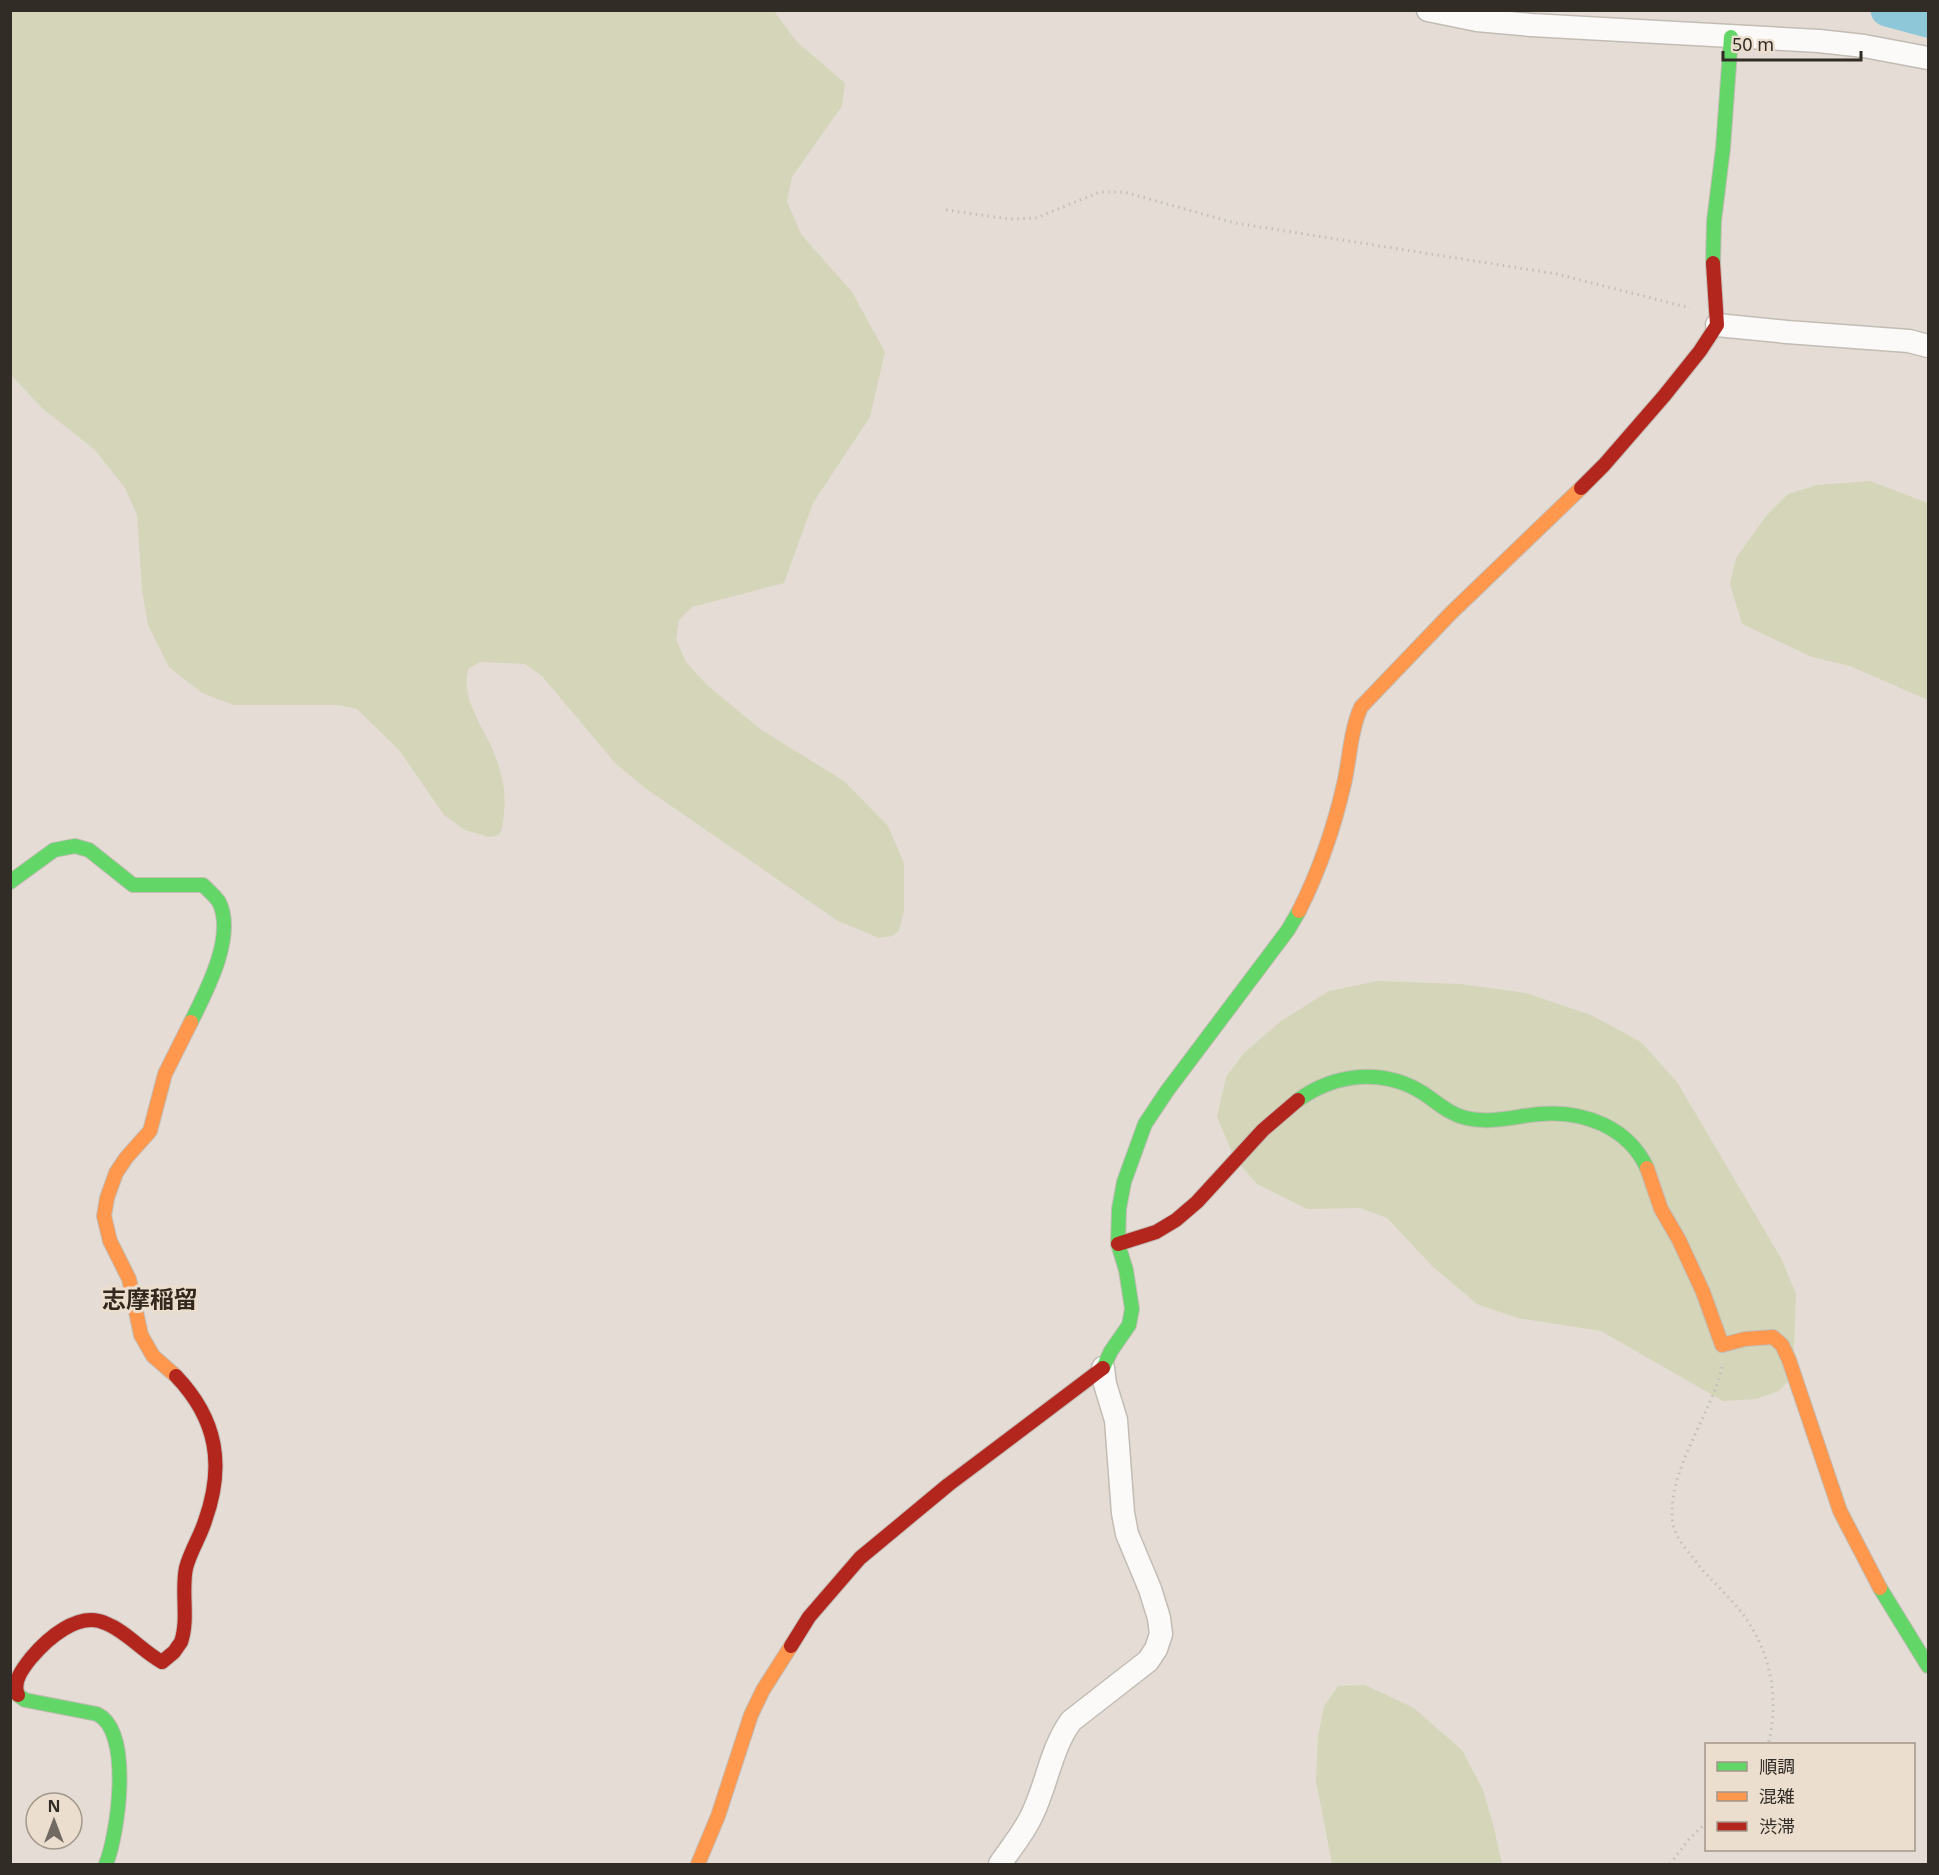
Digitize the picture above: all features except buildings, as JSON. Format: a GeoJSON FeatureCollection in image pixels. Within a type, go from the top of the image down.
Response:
{"type":"FeatureCollection","features":[{"type":"Feature","properties":{"kind":"street"},"geometry":{"type":"LineString","coordinates":[[1428,10],[1476,20],[1532,25],[1819,41],[1864,46],[1929,58]]}},
{"type":"Feature","properties":{"kind":"street"},"geometry":{"type":"LineString","coordinates":[[698,1864],[718,1816],[752,1715],[768,1681],[809,1617],[860,1558],[948,1485],[1103,1368],[1111,1351],[1129,1325],[1132,1310],[1126,1270],[1118,1244],[1119,1209],[1124,1182],[1145,1124],[1167,1090],[1288,930],[1304,904],[1315,879],[1337,810],[1345,780],[1353,723],[1360,707],[1451,613],[1604,465],[1664,396],[1700,351],[1717,325],[1713,272],[1714,220],[1723,148],[1731,37]]}},
{"type":"Feature","properties":{"kind":"street"},"geometry":{"type":"LineString","coordinates":[[1717,325],[1909,341],[1929,346]]}},
{"type":"Feature","properties":{"kind":"street"},"geometry":{"type":"LineString","coordinates":[[10,882],[54,850],[75,846],[90,850],[133,885],[203,885],[212,891],[222,906],[224,934],[210,984],[165,1074],[149,1134],[132,1151],[111,1183],[104,1219],[107,1233],[129,1279],[135,1320],[151,1354],[172,1372],[207,1415],[213,1438],[216,1462],[215,1488],[212,1506],[187,1568],[182,1639],[172,1655],[162,1662],[102,1622],[90,1619],[58,1633],[32,1655],[16,1682],[17,1694],[25,1700],[93,1713],[103,1717],[111,1730],[118,1748],[119,1812],[115,1842],[106,1864]]}},
{"type":"Feature","properties":{"kind":"street"},"geometry":{"type":"LineString","coordinates":[[1118,1244],[1160,1230],[1183,1215],[1274,1119],[1298,1098],[1321,1086],[1348,1077],[1378,1076],[1400,1080],[1454,1114],[1469,1119],[1488,1120],[1546,1112],[1569,1114],[1593,1120],[1615,1130],[1635,1148],[1644,1162],[1662,1210],[1705,1293],[1722,1345],[1745,1339],[1773,1337],[1782,1345],[1790,1359],[1840,1511],[1865,1565],[1929,1666]]}},
{"type":"Feature","properties":{"kind":"street"},"geometry":{"type":"LineString","coordinates":[[1000,1864],[1031,1818],[1062,1732],[1071,1721],[1148,1661],[1156,1649],[1161,1634],[1159,1618],[1150,1589],[1127,1534],[1123,1513],[1116,1420],[1105,1384],[1103,1368]]}},
{"type":"Feature","properties":{"kind":"path"},"geometry":{"type":"LineString","coordinates":[[946,210],[1009,219],[1036,218],[1100,192],[1124,192],[1235,223],[1557,274],[1688,306],[1717,325]]}},
{"type":"Feature","properties":{"kind":"path"},"geometry":{"type":"LineString","coordinates":[[1722,1345],[1722,1369],[1713,1398],[1696,1431],[1679,1476],[1673,1505],[1673,1525],[1679,1539],[1708,1578],[1738,1607],[1757,1635],[1769,1669],[1773,1694],[1772,1729],[1768,1743]]}},
{"type":"Feature","properties":{"kind":"path"},"geometry":{"type":"LineString","coordinates":[[1670,1864],[1690,1838],[1705,1825]]}},
{"type":"Feature","properties":{"kind":"green space"},"geometry":{"type":"Polygon","coordinates":[[[11,10],[774,11],[797,42],[845,83],[842,106],[792,177],[787,201],[801,234],[852,292],[885,352],[870,417],[813,503],[784,583],[692,607],[679,620],[676,639],[686,662],[707,685],[760,729],[844,781],[888,826],[904,863],[904,910],[899,931],[892,936],[879,938],[838,921],[645,788],[615,763],[542,676],[525,664],[480,662],[469,668],[467,691],[470,703],[496,758],[505,799],[499,835],[489,837],[465,830],[444,815],[399,750],[357,709],[338,705],[234,705],[202,693],[169,667],[148,625],[142,590],[137,515],[125,488],[95,450],[42,408],[11,375],[11,10]]]}},
{"type":"Feature","properties":{"kind":"green space"},"geometry":{"type":"Polygon","coordinates":[[[1870,481],[1928,503],[1928,700],[1850,666],[1812,657],[1742,624],[1730,584],[1736,558],[1767,515],[1788,494],[1817,485],[1870,481]]]}},
{"type":"Feature","properties":{"kind":"green space"},"geometry":{"type":"Polygon","coordinates":[[[1378,981],[1460,984],[1526,993],[1591,1015],[1641,1042],[1677,1082],[1782,1260],[1796,1294],[1793,1376],[1779,1391],[1756,1399],[1723,1401],[1601,1331],[1517,1318],[1477,1304],[1433,1267],[1387,1218],[1360,1208],[1307,1209],[1257,1184],[1235,1159],[1217,1117],[1226,1077],[1244,1053],[1281,1021],[1329,991],[1378,981]]]}},
{"type":"Feature","properties":{"kind":"green space"},"geometry":{"type":"Polygon","coordinates":[[[1365,1685],[1414,1708],[1462,1750],[1483,1790],[1502,1864],[1332,1864],[1316,1781],[1318,1736],[1324,1706],[1338,1686],[1365,1685]]]}},
{"type":"Feature","properties":{"kind":"waterway"},"geometry":{"type":"LineString","coordinates":[[1887,10],[1928,21]]}},
{"type":"Feature","properties":{"kind":"traffic: fast"},"geometry":{"type":"LineString","coordinates":[[1713,263],[1714,221],[1723,148],[1731,37]]}},
{"type":"Feature","properties":{"kind":"traffic: fast"},"geometry":{"type":"LineString","coordinates":[[10,882],[54,850],[75,846],[89,850],[133,885],[203,885],[219,902],[224,931],[217,964],[191,1022]]}},
{"type":"Feature","properties":{"kind":"traffic: fast"},"geometry":{"type":"LineString","coordinates":[[1103,1368],[1111,1351],[1129,1325],[1132,1309],[1126,1270],[1118,1244],[1119,1209],[1124,1182],[1145,1124],[1167,1091],[1288,930],[1299,911]]}},
{"type":"Feature","properties":{"kind":"traffic: fast"},"geometry":{"type":"LineString","coordinates":[[1298,1100],[1328,1084],[1344,1079],[1376,1077],[1408,1085],[1449,1111],[1475,1120],[1556,1113],[1572,1115],[1603,1124],[1616,1132],[1639,1154],[1647,1168]]}},
{"type":"Feature","properties":{"kind":"traffic: fast"},"geometry":{"type":"LineString","coordinates":[[1880,1588],[1928,1666]]}},
{"type":"Feature","properties":{"kind":"traffic: fast"},"geometry":{"type":"LineString","coordinates":[[18,1695],[25,1700],[97,1714],[108,1724],[115,1740],[120,1784],[115,1830],[106,1864]]}},
{"type":"Feature","properties":{"kind":"traffic: slow"},"geometry":{"type":"LineString","coordinates":[[1299,911],[1336,817],[1361,707],[1451,613],[1581,488]]}},
{"type":"Feature","properties":{"kind":"traffic: slow"},"geometry":{"type":"LineString","coordinates":[[176,1376],[153,1356],[141,1335],[129,1279],[110,1241],[104,1216],[107,1198],[116,1173],[150,1131],[165,1074],[191,1022]]}},
{"type":"Feature","properties":{"kind":"traffic: slow"},"geometry":{"type":"LineString","coordinates":[[1647,1168],[1661,1209],[1679,1240],[1703,1292],[1722,1345],[1745,1339],[1773,1337],[1782,1345],[1840,1511],[1880,1588]]}},
{"type":"Feature","properties":{"kind":"traffic: slow"},"geometry":{"type":"LineString","coordinates":[[698,1864],[718,1816],[751,1715],[763,1690],[791,1646]]}},
{"type":"Feature","properties":{"kind":"traffic: jam"},"geometry":{"type":"LineString","coordinates":[[1581,488],[1664,396],[1700,351],[1717,325],[1713,263]]}},
{"type":"Feature","properties":{"kind":"traffic: jam"},"geometry":{"type":"LineString","coordinates":[[1118,1244],[1156,1232],[1176,1220],[1197,1202],[1263,1130],[1298,1100]]}},
{"type":"Feature","properties":{"kind":"traffic: jam"},"geometry":{"type":"LineString","coordinates":[[791,1646],[809,1617],[860,1558],[948,1485],[1103,1368]]}},
{"type":"Feature","properties":{"kind":"traffic: jam"},"geometry":{"type":"LineString","coordinates":[[18,1695],[17,1680],[28,1662],[54,1635],[74,1624],[95,1620],[105,1623],[120,1631],[162,1662],[174,1652],[181,1642],[186,1568],[203,1527],[211,1500],[215,1481],[215,1462],[213,1444],[201,1409],[176,1376]]}},
{"type":"Feature","properties":{"kind":"district","name":"志摩稲留"},"geometry":{"type":"Point","coordinates":[150,1300]}}]}
